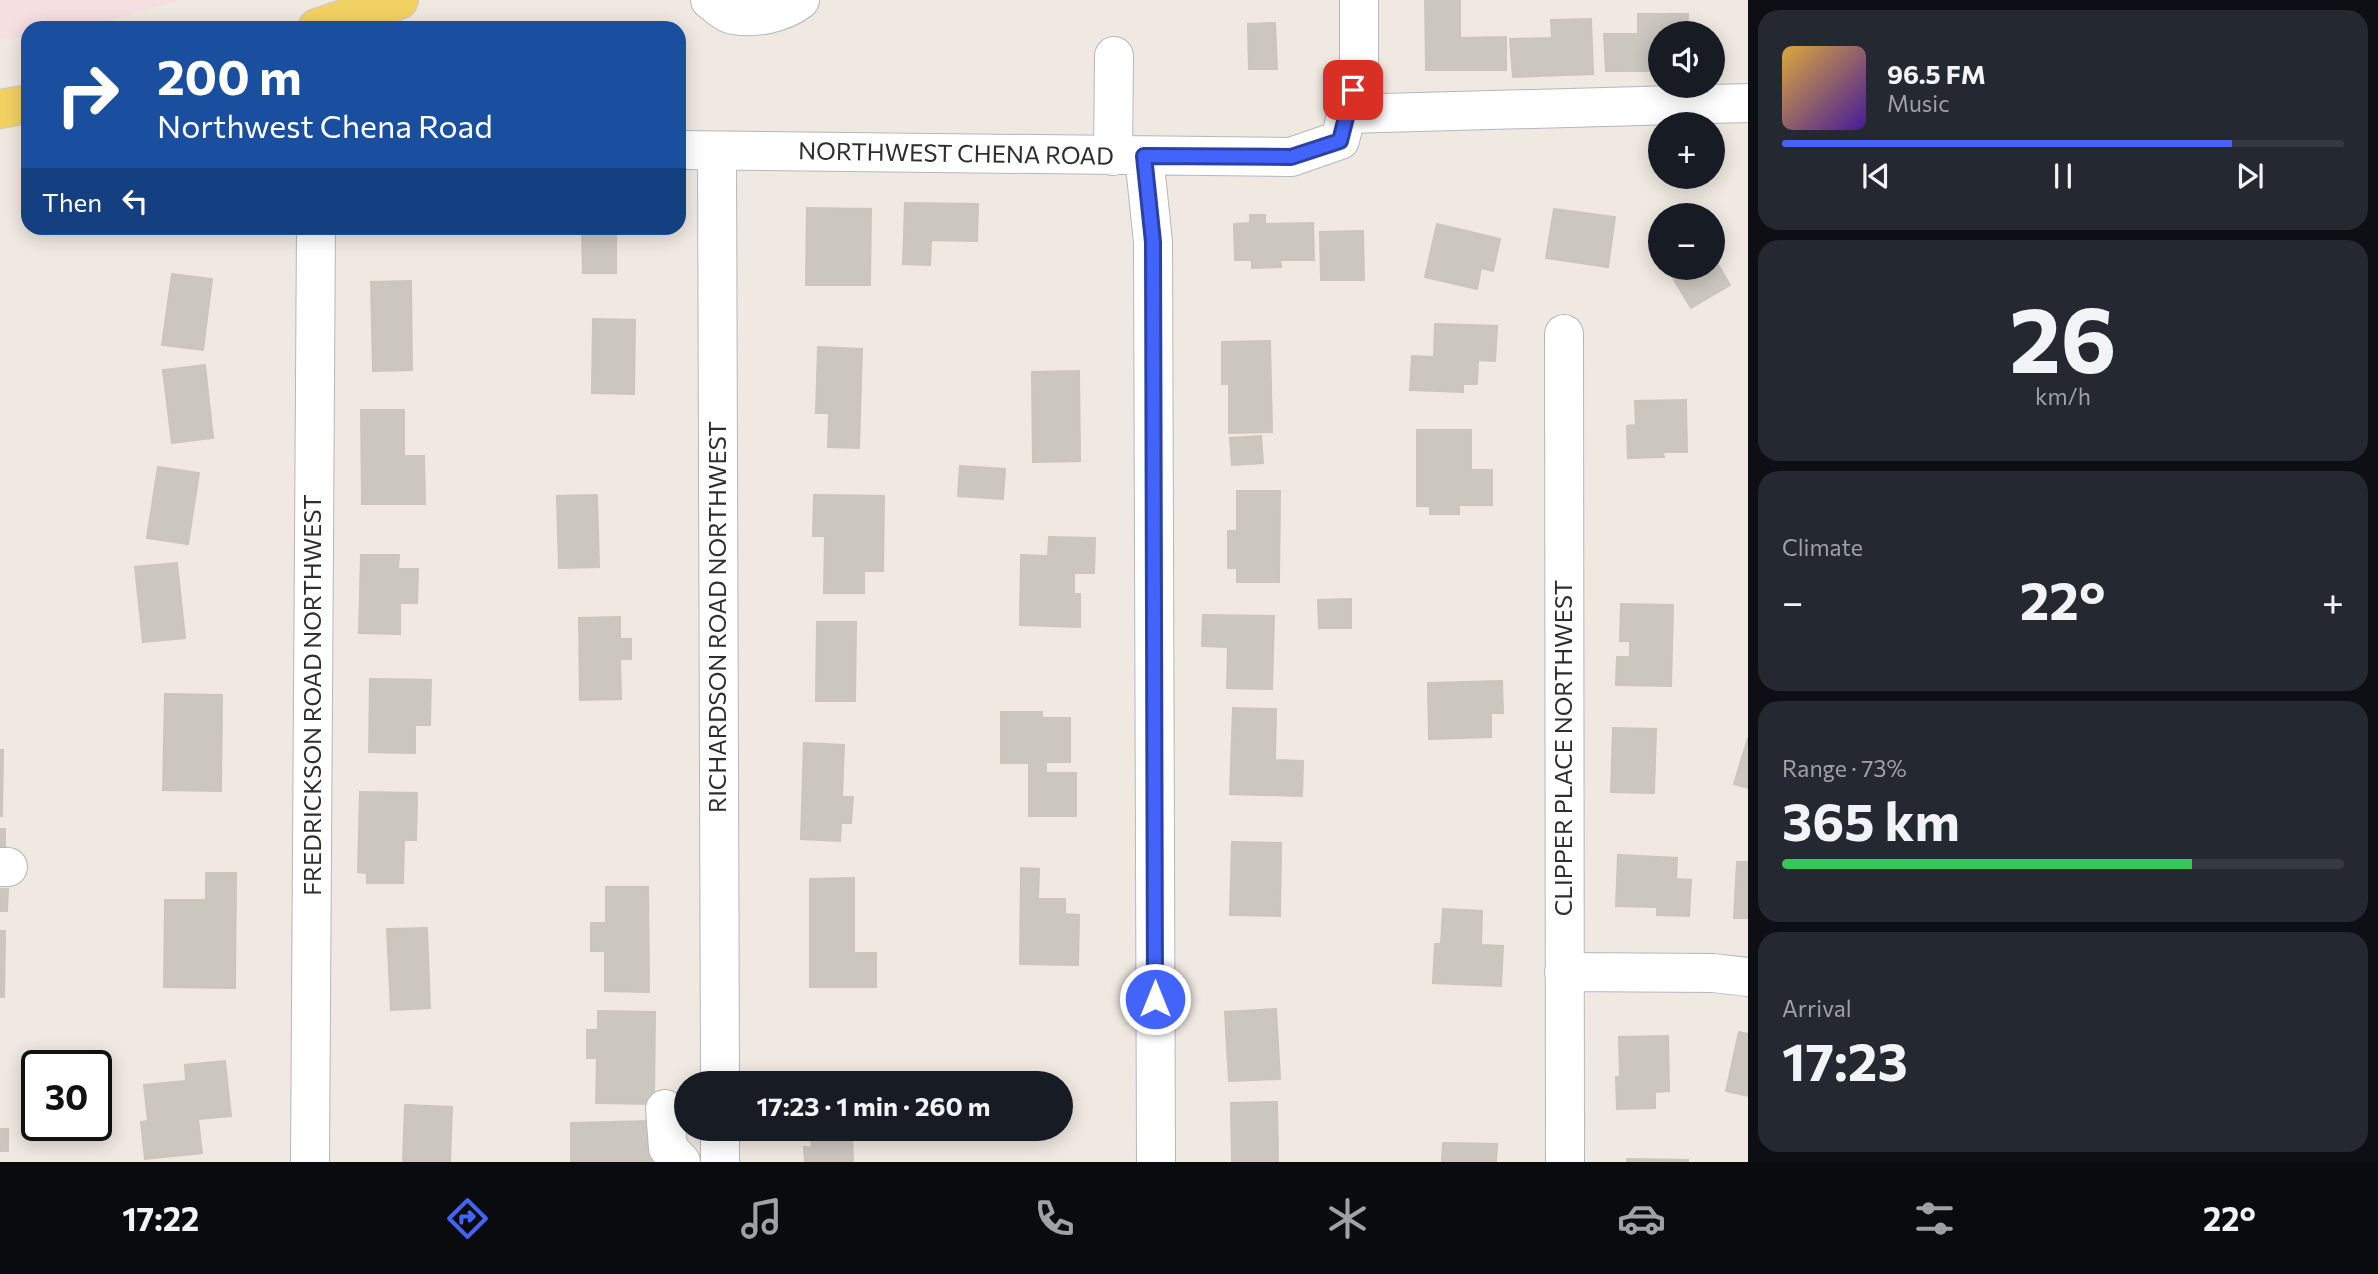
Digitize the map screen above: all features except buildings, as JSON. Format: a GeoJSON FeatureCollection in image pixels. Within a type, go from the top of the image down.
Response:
{"type":"FeatureCollection","features":[{"type":"Feature","properties":{"kind":"main road"},"geometry":{"type":"LineString","coordinates":[[338,21],[400,0]]}},
{"type":"Feature","properties":{"kind":"main road"},"geometry":{"type":"LineString","coordinates":[[0,109],[21,105]]}},
{"type":"Feature","properties":{"kind":"street"},"geometry":{"type":"LineString","coordinates":[[710,0],[732,15],[756,16],[776,12],[800,0]]}},
{"type":"Feature","properties":{"kind":"street","name":"NORTHWEST CHENA ROAD"},"geometry":{"type":"LineString","coordinates":[[686,150],[1291,157],[1340,141],[1359,65],[1359,0]]}},
{"type":"Feature","properties":{"kind":"street"},"geometry":{"type":"LineString","coordinates":[[1114,56],[1128,156],[1153,255],[1156,1162]]}},
{"type":"Feature","properties":{"kind":"street"},"geometry":{"type":"LineString","coordinates":[[1347,114],[1748,103]]}},
{"type":"Feature","properties":{"kind":"street","name":"RICHARDSON ROAD NORTHWEST"},"geometry":{"type":"LineString","coordinates":[[716,151],[720,1071]]}},
{"type":"Feature","properties":{"kind":"street","name":"FREDRICKSON ROAD NORTHWEST"},"geometry":{"type":"LineString","coordinates":[[310,1162],[316,235]]}},
{"type":"Feature","properties":{"kind":"street","name":"CLIPPER PLACE NORTHWEST"},"geometry":{"type":"LineString","coordinates":[[1564,334],[1565,1162]]}},
{"type":"Feature","properties":{"kind":"street"},"geometry":{"type":"LineString","coordinates":[[1564,972],[1713,972],[1748,977]]}},
{"type":"Feature","properties":{"kind":"street"},"geometry":{"type":"LineString","coordinates":[[665,1109],[668,1148],[681,1162]]}},
{"type":"Feature","properties":{"kind":"street"},"geometry":{"type":"LineString","coordinates":[[720,1141],[720,1162]]}},
{"type":"Feature","properties":{"kind":"shaded area"},"geometry":{"type":"Polygon","coordinates":[[[0,0],[180,0],[107,21],[21,21],[21,37],[0,39],[0,0]]]}},
{"type":"Feature","properties":{"kind":"route"},"geometry":{"type":"LineString","coordinates":[[1155,999],[1153,242],[1144,156],[1291,157],[1340,141],[1353,90]]}}]}
